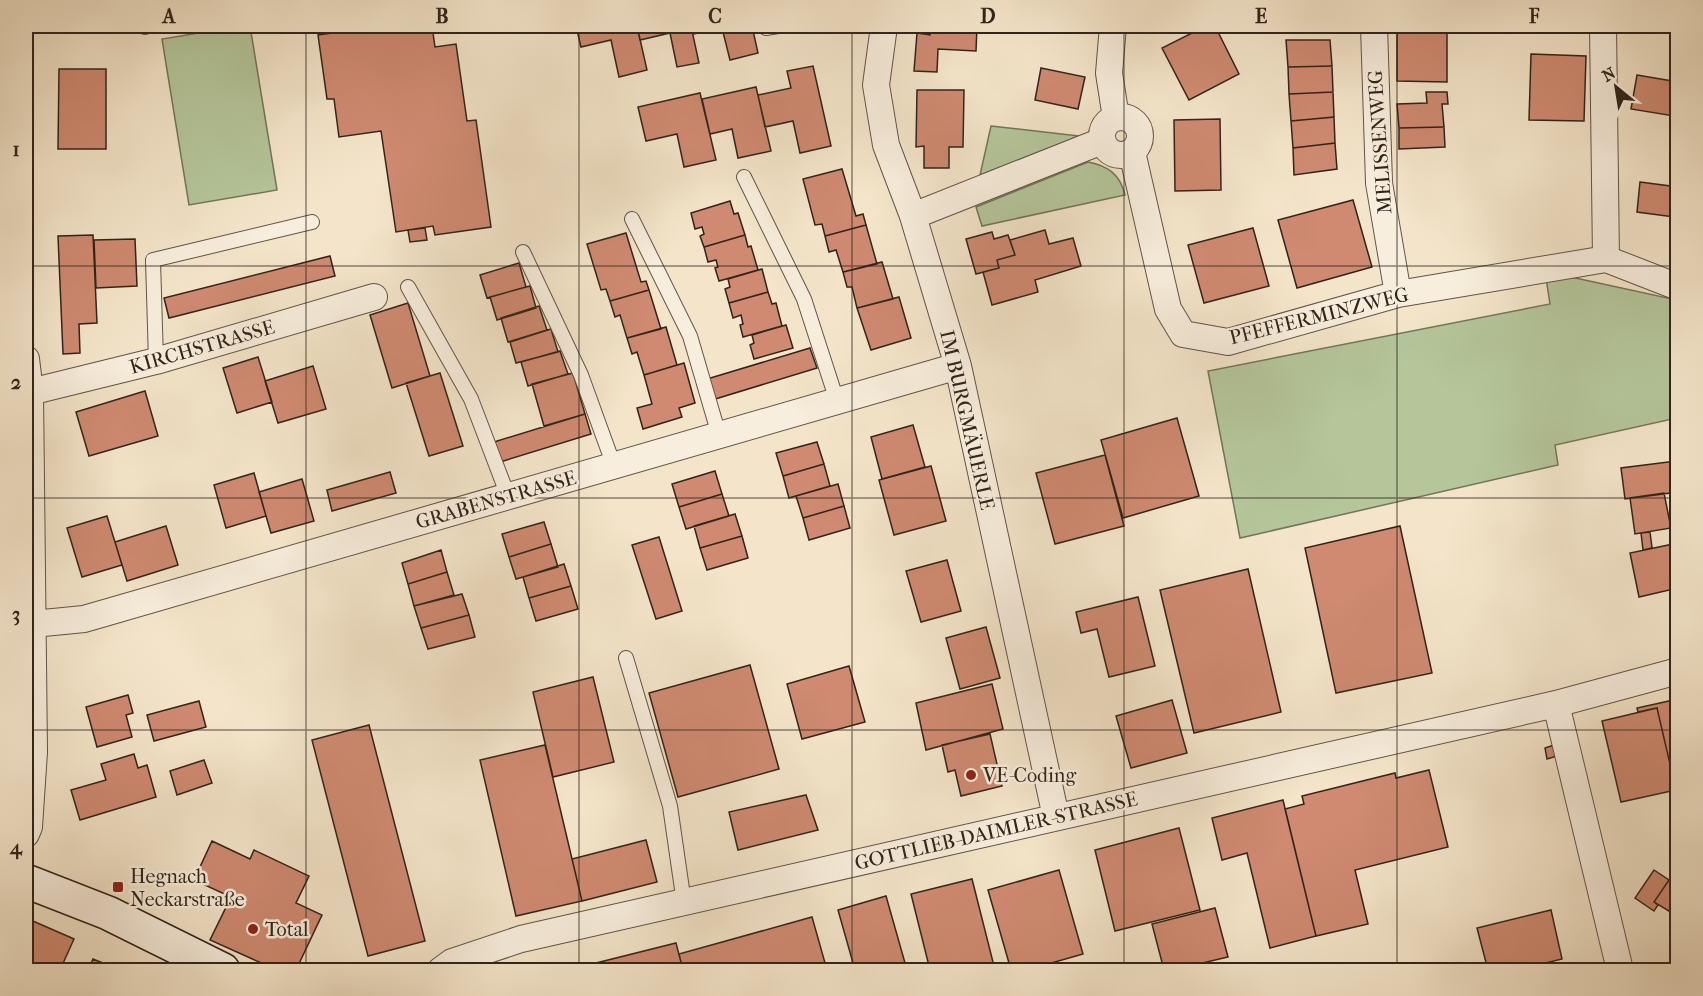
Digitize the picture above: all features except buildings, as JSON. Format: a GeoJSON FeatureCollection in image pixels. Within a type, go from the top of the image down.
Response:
{"type":"FeatureCollection","features":[{"type":"Feature","properties":{"kind":"main road"},"geometry":{"type":"LineString","coordinates":[[26,881],[108,913],[224,970]]}},
{"type":"Feature","properties":{"kind":"street","name":"IM BURGMÄUERLE"},"geometry":{"type":"LineString","coordinates":[[884,26],[876,85],[886,145],[913,216],[957,366],[1056,817]]}},
{"type":"Feature","properties":{"kind":"street"},"geometry":{"type":"LineString","coordinates":[[1113,26],[1109,73],[1116,117]]}},
{"type":"Feature","properties":{"kind":"street","name":"MELISSENWEG"},"geometry":{"type":"LineString","coordinates":[[1374,26],[1379,183],[1398,294]]}},
{"type":"Feature","properties":{"kind":"street"},"geometry":{"type":"LineString","coordinates":[[1603,26],[1606,259],[1677,287]]}},
{"type":"Feature","properties":{"kind":"street"},"geometry":{"type":"LineString","coordinates":[[1116,117],[1125,117],[1132,121],[1138,127],[1140,134],[1138,143],[1132,152],[1123,155],[1113,154],[1105,148],[1102,141],[1102,131],[1107,123],[1116,117]]}},
{"type":"Feature","properties":{"kind":"street"},"geometry":{"type":"LineString","coordinates":[[913,216],[1102,141]]}},
{"type":"Feature","properties":{"kind":"street","name":"PFEFFERMINZWEG"},"geometry":{"type":"LineString","coordinates":[[1132,152],[1168,309],[1183,334],[1228,342],[1398,294],[1606,259]]}},
{"type":"Feature","properties":{"kind":"street","name":"KIRCHSTRASSE"},"geometry":{"type":"LineString","coordinates":[[30,393],[156,361],[374,297]]}},
{"type":"Feature","properties":{"kind":"street"},"geometry":{"type":"LineString","coordinates":[[26,359],[30,393],[33,624],[29,827],[26,834]]}},
{"type":"Feature","properties":{"kind":"street","name":"GRABENSTRASSE"},"geometry":{"type":"LineString","coordinates":[[33,624],[84,620],[957,366]]}},
{"type":"Feature","properties":{"kind":"street","name":"GOTTLIEB-DAIMLER-STRASSE"},"geometry":{"type":"LineString","coordinates":[[441,970],[452,962],[520,939],[1556,704],[1677,671]]}},
{"type":"Feature","properties":{"kind":"street"},"geometry":{"type":"LineString","coordinates":[[1556,704],[1620,970]]}},
{"type":"Feature","properties":{"kind":"lane"},"geometry":{"type":"LineString","coordinates":[[744,177],[804,299],[837,401]]}},
{"type":"Feature","properties":{"kind":"lane"},"geometry":{"type":"LineString","coordinates":[[632,219],[690,336],[719,435]]}},
{"type":"Feature","properties":{"kind":"lane"},"geometry":{"type":"LineString","coordinates":[[156,361],[153,260],[312,222]]}},
{"type":"Feature","properties":{"kind":"lane"},"geometry":{"type":"LineString","coordinates":[[523,252],[581,375],[614,465]]}},
{"type":"Feature","properties":{"kind":"lane"},"geometry":{"type":"LineString","coordinates":[[408,287],[471,399],[508,496]]}},
{"type":"Feature","properties":{"kind":"lane"},"geometry":{"type":"LineString","coordinates":[[626,658],[670,806],[684,903]]}},
{"type":"Feature","properties":{"kind":"green space"},"geometry":{"type":"Polygon","coordinates":[[[250,26],[277,190],[189,205],[162,39],[250,26]]]}},
{"type":"Feature","properties":{"kind":"green space"},"geometry":{"type":"Polygon","coordinates":[[[991,126],[1079,136],[1080,136],[980,175],[991,126]]]}},
{"type":"Feature","properties":{"kind":"green space"},"geometry":{"type":"Polygon","coordinates":[[[1088,162],[1112,172],[1120,182],[1125,195],[982,226],[976,207],[1088,162]]]}},
{"type":"Feature","properties":{"kind":"green space"},"geometry":{"type":"Polygon","coordinates":[[[1557,274],[1677,300],[1677,418],[1555,445],[1558,465],[1240,538],[1208,371],[1550,304],[1546,278],[1557,274]]]}},
{"type":"Feature","properties":{"kind":"place","name":"VE-Coding"},"geometry":{"type":"Point","coordinates":[971,775]}},
{"type":"Feature","properties":{"kind":"place","name":"Hegnach Neckarstraße"},"geometry":{"type":"Point","coordinates":[118,887]}},
{"type":"Feature","properties":{"kind":"place","name":"Total"},"geometry":{"type":"Point","coordinates":[253,929]}}]}
